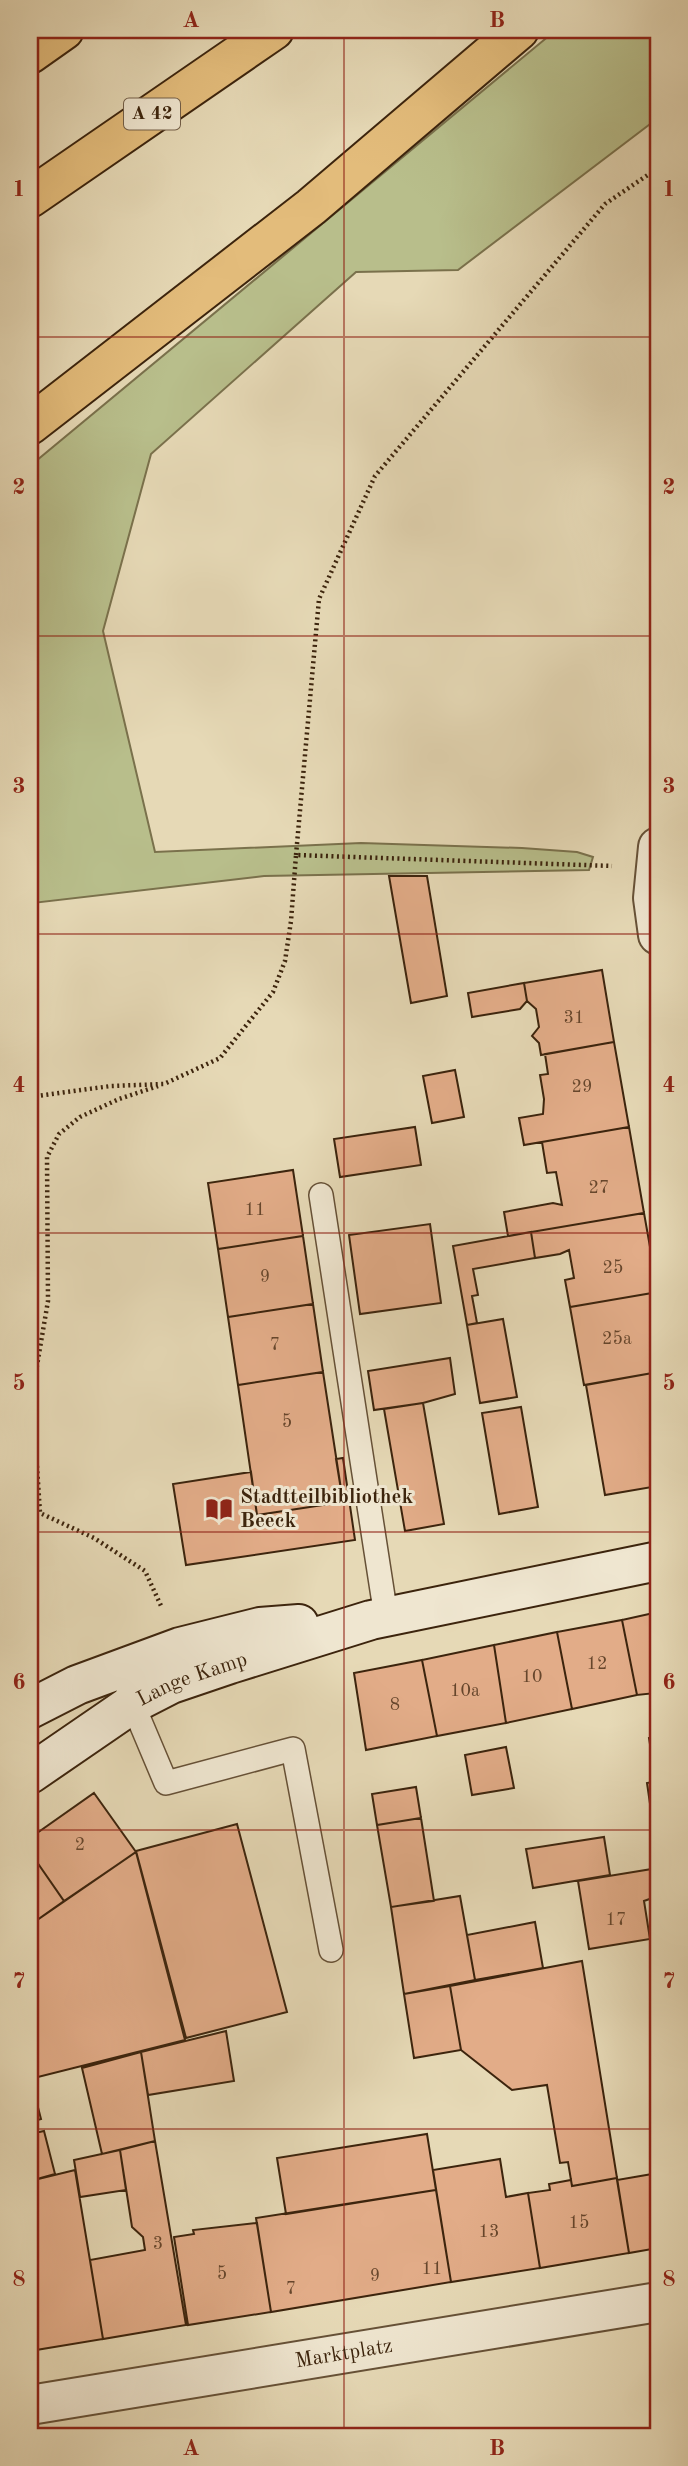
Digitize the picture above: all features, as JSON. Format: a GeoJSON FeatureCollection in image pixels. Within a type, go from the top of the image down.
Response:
{"type":"FeatureCollection","features":[{"type":"Feature","properties":{"kind":"highway"},"geometry":{"type":"LineString","coordinates":[[30,54],[64,30]]}},
{"type":"Feature","properties":{"kind":"highway","name":"A 42"},"geometry":{"type":"LineString","coordinates":[[30,198],[274,30]]}},
{"type":"Feature","properties":{"kind":"highway"},"geometry":{"type":"LineString","coordinates":[[30,425],[311,207],[519,30]]}},
{"type":"Feature","properties":{"kind":"street"},"geometry":{"type":"LineString","coordinates":[[657,857],[653,898],[658,935]]}},
{"type":"Feature","properties":{"kind":"street","name":"Lange Kamp"},"geometry":{"type":"LineString","coordinates":[[30,1709],[77,1685],[127,1687],[171,1684],[379,1618],[658,1561]]}},
{"type":"Feature","properties":{"kind":"street","name":"Lange Kamp"},"geometry":{"type":"LineString","coordinates":[[30,1774],[127,1687],[180,1647],[260,1627],[379,1618]]}},
{"type":"Feature","properties":{"kind":"street"},"geometry":{"type":"LineString","coordinates":[[30,1686],[77,1685]]}},
{"type":"Feature","properties":{"kind":"street","name":"Marktplatz"},"geometry":{"type":"LineString","coordinates":[[30,2405],[658,2302]]}},
{"type":"Feature","properties":{"kind":"lane"},"geometry":{"type":"LineString","coordinates":[[321,1195],[379,1618]]}},
{"type":"Feature","properties":{"kind":"lane"},"geometry":{"type":"LineString","coordinates":[[127,1687],[166,1783],[293,1749],[331,1950]]}},
{"type":"Feature","properties":{"kind":"path"},"geometry":{"type":"LineString","coordinates":[[40,1513],[31,1388],[48,1301],[47,1157],[60,1134],[80,1117],[119,1099],[164,1084],[220,1058],[273,992],[287,948],[319,599],[375,476],[605,204],[658,168]]}},
{"type":"Feature","properties":{"kind":"path"},"geometry":{"type":"LineString","coordinates":[[296,855],[657,857]]}},
{"type":"Feature","properties":{"kind":"path"},"geometry":{"type":"LineString","coordinates":[[30,1097],[111,1086],[164,1084]]}},
{"type":"Feature","properties":{"kind":"path"},"geometry":{"type":"LineString","coordinates":[[30,1517],[40,1513],[94,1538],[145,1571],[180,1647]]}},
{"type":"Feature","properties":{"kind":"green space"},"geometry":{"type":"Polygon","coordinates":[[[556,30],[658,30],[658,118],[458,270],[356,272],[151,454],[103,631],[155,852],[361,843],[522,848],[577,852],[593,857],[589,870],[264,876],[33,903],[30,863],[30,466],[556,30]]]}},
{"type":"Feature","properties":{"kind":"building"},"geometry":{"type":"Polygon","coordinates":[[[389,876],[427,876],[447,996],[411,1003],[389,876]]]}},
{"type":"Feature","properties":{"kind":"building"},"geometry":{"type":"Polygon","coordinates":[[[602,970],[614,1042],[541,1055],[539,1043],[532,1036],[539,1027],[536,1009],[527,1001],[524,983],[602,970]]]}},
{"type":"Feature","properties":{"kind":"building"},"geometry":{"type":"Polygon","coordinates":[[[524,983],[527,1001],[520,1009],[472,1017],[468,993],[524,983]]]}},
{"type":"Feature","properties":{"kind":"building"},"geometry":{"type":"Polygon","coordinates":[[[614,1042],[629,1127],[524,1145],[519,1118],[543,1114],[544,1099],[540,1075],[548,1074],[545,1054],[614,1042]]]}},
{"type":"Feature","properties":{"kind":"building"},"geometry":{"type":"Polygon","coordinates":[[[455,1070],[464,1117],[432,1123],[423,1076],[455,1070]]]}},
{"type":"Feature","properties":{"kind":"building"},"geometry":{"type":"Polygon","coordinates":[[[415,1127],[421,1165],[340,1177],[334,1139],[415,1127]]]}},
{"type":"Feature","properties":{"kind":"building"},"geometry":{"type":"Polygon","coordinates":[[[629,1127],[644,1213],[508,1236],[504,1212],[553,1203],[562,1205],[556,1172],[547,1173],[542,1142],[629,1127]]]}},
{"type":"Feature","properties":{"kind":"building"},"geometry":{"type":"Polygon","coordinates":[[[293,1170],[303,1236],[218,1249],[208,1183],[293,1170]]]}},
{"type":"Feature","properties":{"kind":"building"},"geometry":{"type":"Polygon","coordinates":[[[644,1213],[658,1292],[570,1307],[565,1280],[574,1278],[569,1250],[535,1258],[531,1232],[644,1213]]]}},
{"type":"Feature","properties":{"kind":"building"},"geometry":{"type":"Polygon","coordinates":[[[430,1224],[441,1303],[360,1314],[349,1235],[430,1224]]]}},
{"type":"Feature","properties":{"kind":"building"},"geometry":{"type":"Polygon","coordinates":[[[531,1232],[535,1258],[473,1269],[478,1295],[472,1296],[477,1323],[467,1325],[453,1246],[531,1232]]]}},
{"type":"Feature","properties":{"kind":"building"},"geometry":{"type":"Polygon","coordinates":[[[303,1236],[313,1304],[228,1317],[218,1249],[303,1236]]]}},
{"type":"Feature","properties":{"kind":"building"},"geometry":{"type":"Polygon","coordinates":[[[658,1292],[658,1372],[584,1385],[570,1307],[658,1292]]]}},
{"type":"Feature","properties":{"kind":"building"},"geometry":{"type":"Polygon","coordinates":[[[313,1304],[323,1372],[238,1385],[228,1317],[313,1304]]]}},
{"type":"Feature","properties":{"kind":"building"},"geometry":{"type":"Polygon","coordinates":[[[503,1319],[517,1397],[480,1403],[467,1325],[503,1319]]]}},
{"type":"Feature","properties":{"kind":"building"},"geometry":{"type":"Polygon","coordinates":[[[450,1358],[455,1394],[423,1403],[374,1410],[368,1371],[450,1358]]]}},
{"type":"Feature","properties":{"kind":"building"},"geometry":{"type":"Polygon","coordinates":[[[323,1372],[343,1502],[257,1515],[238,1385],[323,1372]]]}},
{"type":"Feature","properties":{"kind":"building"},"geometry":{"type":"Polygon","coordinates":[[[658,1372],[658,1486],[605,1495],[586,1385],[658,1372]]]}},
{"type":"Feature","properties":{"kind":"building"},"geometry":{"type":"Polygon","coordinates":[[[423,1403],[444,1524],[405,1531],[384,1409],[423,1403]]]}},
{"type":"Feature","properties":{"kind":"building"},"geometry":{"type":"Polygon","coordinates":[[[521,1407],[538,1507],[499,1514],[482,1413],[521,1407]]]}},
{"type":"Feature","properties":{"kind":"building"},"geometry":{"type":"Polygon","coordinates":[[[343,1458],[355,1540],[186,1565],[173,1484],[251,1472],[257,1515],[343,1502],[336,1459],[343,1458]]]}},
{"type":"Feature","properties":{"kind":"building"},"geometry":{"type":"Polygon","coordinates":[[[658,1612],[658,1714],[655,1693],[637,1695],[622,1620],[658,1612]]]}},
{"type":"Feature","properties":{"kind":"building"},"geometry":{"type":"Polygon","coordinates":[[[622,1620],[637,1695],[572,1709],[557,1632],[622,1620]]]}},
{"type":"Feature","properties":{"kind":"building"},"geometry":{"type":"Polygon","coordinates":[[[557,1632],[572,1709],[506,1723],[494,1645],[557,1632]]]}},
{"type":"Feature","properties":{"kind":"building"},"geometry":{"type":"Polygon","coordinates":[[[494,1645],[506,1723],[437,1736],[422,1660],[494,1645]]]}},
{"type":"Feature","properties":{"kind":"building"},"geometry":{"type":"Polygon","coordinates":[[[422,1660],[437,1736],[366,1750],[354,1673],[422,1660]]]}},
{"type":"Feature","properties":{"kind":"building"},"geometry":{"type":"Polygon","coordinates":[[[658,1736],[658,1781],[656,1782],[649,1738],[658,1736]]]}},
{"type":"Feature","properties":{"kind":"building"},"geometry":{"type":"Polygon","coordinates":[[[506,1747],[514,1788],[472,1795],[465,1755],[506,1747]]]}},
{"type":"Feature","properties":{"kind":"building"},"geometry":{"type":"Polygon","coordinates":[[[658,1781],[658,1859],[647,1783],[658,1781]]]}},
{"type":"Feature","properties":{"kind":"building"},"geometry":{"type":"Polygon","coordinates":[[[416,1787],[421,1818],[377,1825],[372,1794],[416,1787]]]}},
{"type":"Feature","properties":{"kind":"building"},"geometry":{"type":"Polygon","coordinates":[[[94,1793],[136,1852],[64,1901],[30,1852],[30,1838],[94,1793]]]}},
{"type":"Feature","properties":{"kind":"building"},"geometry":{"type":"Polygon","coordinates":[[[421,1818],[434,1901],[391,1907],[377,1825],[421,1818]]]}},
{"type":"Feature","properties":{"kind":"building"},"geometry":{"type":"Polygon","coordinates":[[[237,1824],[287,2012],[186,2038],[136,1851],[237,1824]]]}},
{"type":"Feature","properties":{"kind":"building"},"geometry":{"type":"Polygon","coordinates":[[[604,1837],[610,1875],[533,1888],[526,1849],[604,1837]]]}},
{"type":"Feature","properties":{"kind":"building"},"geometry":{"type":"Polygon","coordinates":[[[30,1852],[64,1901],[30,1925],[30,1852]]]}},
{"type":"Feature","properties":{"kind":"building"},"geometry":{"type":"Polygon","coordinates":[[[136,1852],[185,2040],[30,2079],[30,1925],[136,1852]]]}},
{"type":"Feature","properties":{"kind":"building"},"geometry":{"type":"Polygon","coordinates":[[[658,1868],[658,1896],[644,1901],[650,1939],[589,1949],[578,1881],[658,1868]]]}},
{"type":"Feature","properties":{"kind":"building"},"geometry":{"type":"Polygon","coordinates":[[[460,1896],[475,1980],[404,1994],[391,1907],[460,1896]]]}},
{"type":"Feature","properties":{"kind":"building"},"geometry":{"type":"Polygon","coordinates":[[[535,1922],[543,1968],[475,1980],[467,1935],[535,1922]]]}},
{"type":"Feature","properties":{"kind":"building"},"geometry":{"type":"Polygon","coordinates":[[[582,1961],[617,2178],[572,2186],[568,2162],[560,2163],[547,2085],[512,2090],[461,2050],[450,1986],[582,1961]]]}},
{"type":"Feature","properties":{"kind":"building"},"geometry":{"type":"Polygon","coordinates":[[[450,1986],[461,2050],[414,2058],[404,1994],[450,1986]]]}},
{"type":"Feature","properties":{"kind":"building"},"geometry":{"type":"Polygon","coordinates":[[[226,2031],[234,2081],[148,2095],[141,2052],[226,2031]]]}},
{"type":"Feature","properties":{"kind":"building"},"geometry":{"type":"Polygon","coordinates":[[[141,2052],[155,2141],[102,2154],[82,2068],[141,2052]]]}},
{"type":"Feature","properties":{"kind":"building"},"geometry":{"type":"Polygon","coordinates":[[[30,2081],[41,2119],[30,2122],[30,2081]]]}},
{"type":"Feature","properties":{"kind":"building"},"geometry":{"type":"Polygon","coordinates":[[[44,2131],[55,2174],[30,2181],[30,2134],[44,2131]]]}},
{"type":"Feature","properties":{"kind":"building"},"geometry":{"type":"Polygon","coordinates":[[[427,2134],[436,2190],[286,2214],[277,2158],[427,2134]]]}},
{"type":"Feature","properties":{"kind":"building"},"geometry":{"type":"Polygon","coordinates":[[[155,2141],[186,2325],[103,2339],[90,2260],[145,2250],[143,2237],[132,2227],[120,2150],[155,2141]]]}},
{"type":"Feature","properties":{"kind":"building"},"geometry":{"type":"Polygon","coordinates":[[[120,2150],[126,2190],[80,2197],[74,2160],[120,2150]]]}},
{"type":"Feature","properties":{"kind":"building"},"geometry":{"type":"Polygon","coordinates":[[[500,2159],[506,2197],[528,2193],[540,2268],[451,2282],[433,2170],[500,2159]]]}},
{"type":"Feature","properties":{"kind":"building"},"geometry":{"type":"Polygon","coordinates":[[[75,2170],[103,2339],[30,2351],[30,2181],[75,2170]]]}},
{"type":"Feature","properties":{"kind":"building"},"geometry":{"type":"Polygon","coordinates":[[[658,2173],[658,2248],[629,2253],[617,2180],[658,2173]]]}},
{"type":"Feature","properties":{"kind":"building"},"geometry":{"type":"Polygon","coordinates":[[[617,2178],[629,2253],[540,2268],[528,2193],[550,2190],[549,2184],[571,2180],[572,2186],[617,2178]]]}},
{"type":"Feature","properties":{"kind":"building"},"geometry":{"type":"Polygon","coordinates":[[[436,2190],[451,2282],[271,2312],[256,2218],[436,2190]]]}},
{"type":"Feature","properties":{"kind":"building"},"geometry":{"type":"Polygon","coordinates":[[[257,2223],[271,2312],[188,2325],[174,2237],[194,2234],[193,2230],[257,2223]]]}},
{"type":"Feature","properties":{"kind":"place","name":"Stadtteilbibliothek Beeck"},"geometry":{"type":"Point","coordinates":[219,1509]}}]}
